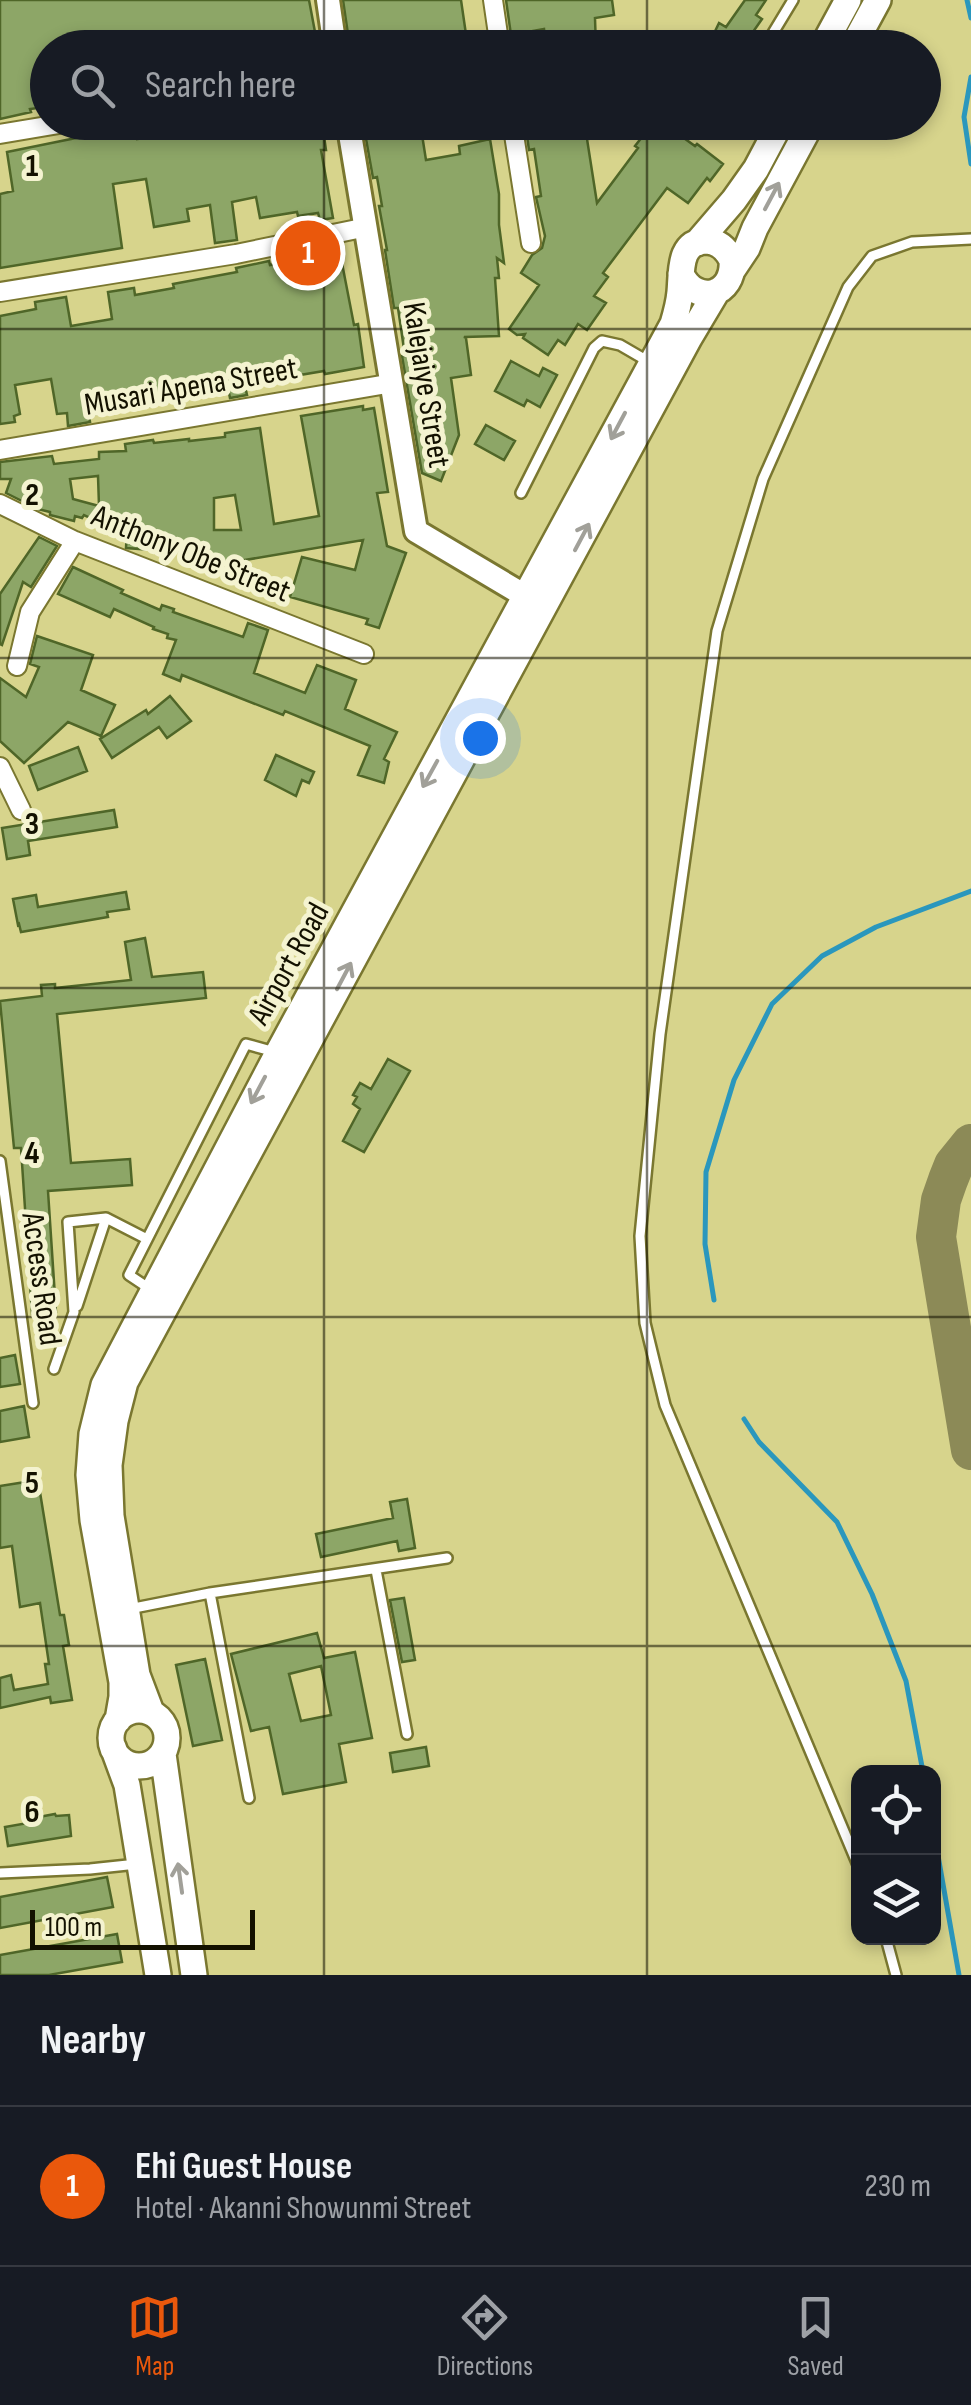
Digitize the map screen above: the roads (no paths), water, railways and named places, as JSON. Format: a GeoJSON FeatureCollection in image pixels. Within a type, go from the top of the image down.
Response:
{"type":"FeatureCollection","features":[{"type":"Feature","properties":{"kind":"main road"},"geometry":{"type":"LineString","coordinates":[[832,30],[848,0]]}},
{"type":"Feature","properties":{"kind":"main road"},"geometry":{"type":"LineString","coordinates":[[862,30],[878,0]]}},
{"type":"Feature","properties":{"kind":"main road"},"geometry":{"type":"LineString","coordinates":[[772,140],[734,200],[683,256],[681,274],[699,292],[725,286],[803,140]]}},
{"type":"Feature","properties":{"kind":"main road"},"geometry":{"type":"LineString","coordinates":[[696,243],[714,242],[722,246],[733,269]]}},
{"type":"Feature","properties":{"kind":"main road","name":"Airport Road"},"geometry":{"type":"LineString","coordinates":[[118,1720],[122,1682],[93,1520],[89,1476],[92,1434],[104,1385],[278,1053],[652,363],[678,306],[681,274]]}},
{"type":"Feature","properties":{"kind":"main road","name":"Airport Road"},"geometry":{"type":"LineString","coordinates":[[151,1712],[136,1674],[111,1516],[108,1464],[125,1382],[716,291]]}},
{"type":"Feature","properties":{"kind":"main road"},"geometry":{"type":"LineString","coordinates":[[158,1975],[127,1785],[111,1738],[118,1720],[130,1712],[151,1712],[168,1735],[163,1754],[194,1975]]}},
{"type":"Feature","properties":{"kind":"main road"},"geometry":{"type":"LineString","coordinates":[[112,1747],[119,1758],[142,1766],[163,1754]]}},
{"type":"Feature","properties":{"kind":"street"},"geometry":{"type":"LineString","coordinates":[[328,0],[332,30]]}},
{"type":"Feature","properties":{"kind":"street"},"geometry":{"type":"LineString","coordinates":[[493,0],[497,30]]}},
{"type":"Feature","properties":{"kind":"street"},"geometry":{"type":"LineString","coordinates":[[0,134],[30,129]]}},
{"type":"Feature","properties":{"kind":"street","name":"Kalejaiye Street"},"geometry":{"type":"LineString","coordinates":[[351,140],[416,531],[527,597]]}},
{"type":"Feature","properties":{"kind":"street"},"geometry":{"type":"LineString","coordinates":[[515,140],[532,244]]}},
{"type":"Feature","properties":{"kind":"street"},"geometry":{"type":"LineString","coordinates":[[0,292],[236,254],[367,227]]}},
{"type":"Feature","properties":{"kind":"street","name":"Musari Apena Street"},"geometry":{"type":"LineString","coordinates":[[0,450],[393,383]]}},
{"type":"Feature","properties":{"kind":"street","name":"Anthony Obe Street"},"geometry":{"type":"LineString","coordinates":[[0,504],[76,541],[364,654]]}},
{"type":"Feature","properties":{"kind":"street"},"geometry":{"type":"LineString","coordinates":[[17,666],[30,612],[76,541]]}},
{"type":"Feature","properties":{"kind":"street"},"geometry":{"type":"LineString","coordinates":[[0,767],[21,810]]}},
{"type":"Feature","properties":{"kind":"lane"},"geometry":{"type":"LineString","coordinates":[[775,30],[793,0]]}},
{"type":"Feature","properties":{"kind":"lane"},"geometry":{"type":"LineString","coordinates":[[854,1855],[665,1405],[644,1323],[640,1236],[660,1034],[717,632],[762,479],[848,287],[872,256],[912,242],[971,239]]}},
{"type":"Feature","properties":{"kind":"lane"},"geometry":{"type":"LineString","coordinates":[[521,492],[594,348],[602,341],[620,344],[652,363]]}},
{"type":"Feature","properties":{"kind":"lane"},"geometry":{"type":"LineString","coordinates":[[152,1290],[129,1275],[246,1044],[278,1053]]}},
{"type":"Feature","properties":{"kind":"lane","name":"Access Road"},"geometry":{"type":"LineString","coordinates":[[0,1161],[34,1403]]}},
{"type":"Feature","properties":{"kind":"lane"},"geometry":{"type":"LineString","coordinates":[[74,1312],[68,1222],[106,1218],[147,1239]]}},
{"type":"Feature","properties":{"kind":"lane"},"geometry":{"type":"LineString","coordinates":[[54,1369],[106,1218]]}},
{"type":"Feature","properties":{"kind":"lane"},"geometry":{"type":"LineString","coordinates":[[126,1610],[210,1593],[447,1558]]}},
{"type":"Feature","properties":{"kind":"lane"},"geometry":{"type":"LineString","coordinates":[[376,1570],[407,1734]]}},
{"type":"Feature","properties":{"kind":"lane"},"geometry":{"type":"LineString","coordinates":[[210,1593],[249,1798]]}},
{"type":"Feature","properties":{"kind":"lane"},"geometry":{"type":"LineString","coordinates":[[0,1873],[139,1864]]}},
{"type":"Feature","properties":{"kind":"lane"},"geometry":{"type":"LineString","coordinates":[[888,1945],[896,1975]]}},
{"type":"Feature","properties":{"kind":"waterway"},"geometry":{"type":"LineString","coordinates":[[967,0],[971,18]]}},
{"type":"Feature","properties":{"kind":"waterway"},"geometry":{"type":"LineString","coordinates":[[971,77],[964,117],[971,164]]}},
{"type":"Feature","properties":{"kind":"waterway"},"geometry":{"type":"LineString","coordinates":[[714,1300],[705,1244],[706,1172],[734,1080],[772,1004],[822,956],[876,927],[971,891]]}},
{"type":"Feature","properties":{"kind":"waterway"},"geometry":{"type":"LineString","coordinates":[[744,1419],[759,1442],[837,1522],[872,1594],[906,1681],[922,1765]]}},
{"type":"Feature","properties":{"kind":"waterway"},"geometry":{"type":"LineString","coordinates":[[938,1855],[959,1975]]}},
{"type":"Feature","properties":{"kind":"place","name":"Ehi Guest House"},"geometry":{"type":"Point","coordinates":[308,253]}}]}
